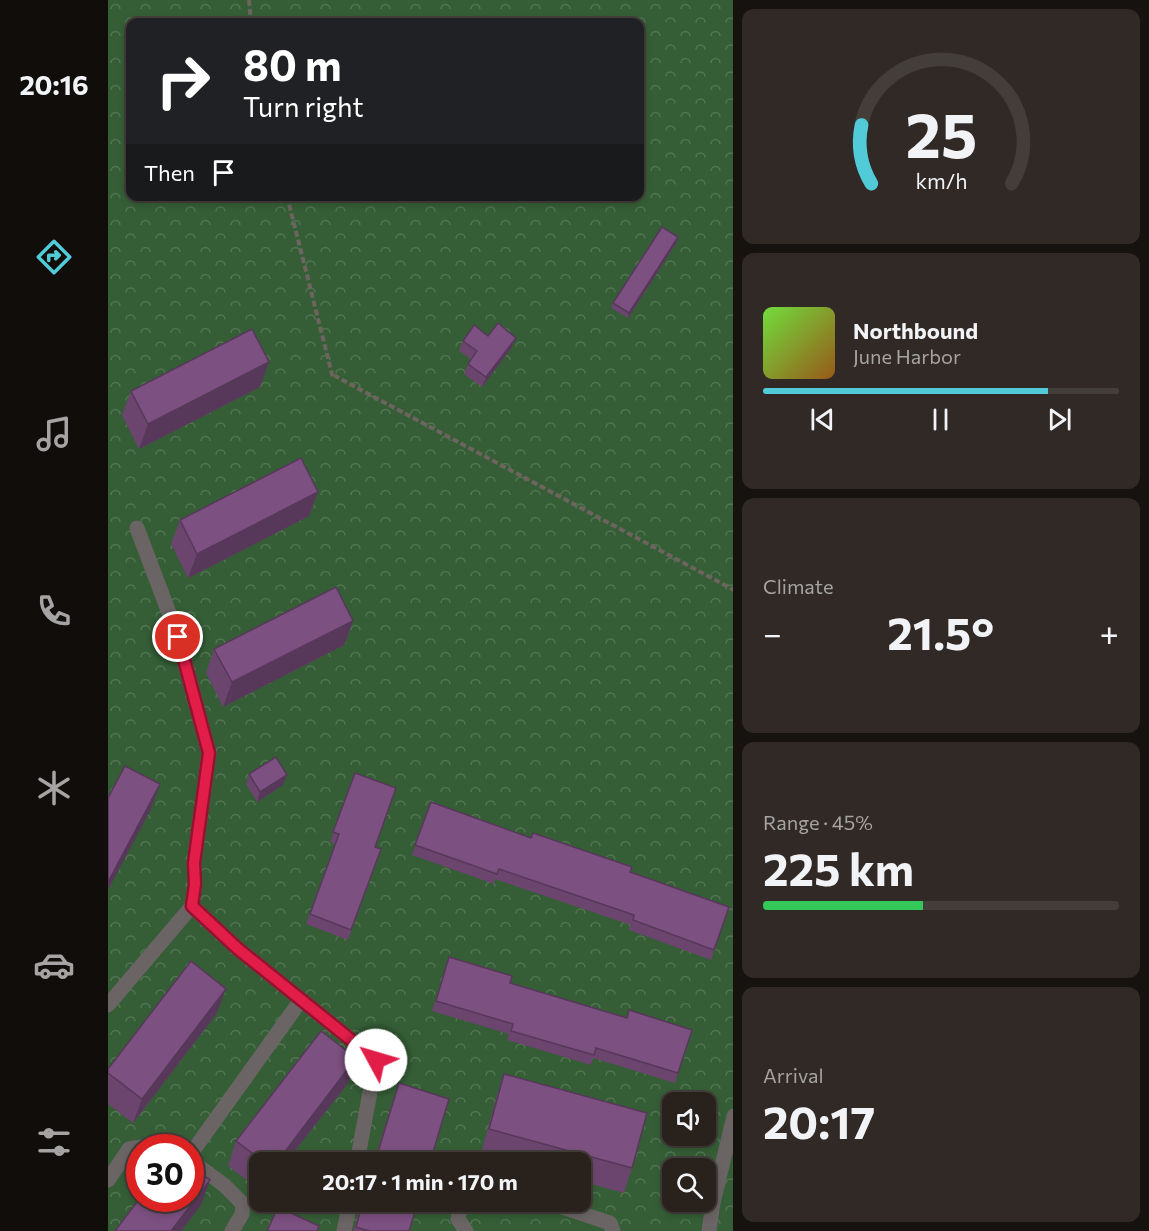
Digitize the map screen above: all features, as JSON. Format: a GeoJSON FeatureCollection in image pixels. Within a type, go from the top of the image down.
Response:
{"type":"FeatureCollection","features":[{"type":"Feature","properties":{"kind":"street"},"geometry":{"type":"LineString","coordinates":[[108,1005],[192,906],[195,884],[194,863],[209,753],[178,637],[137,528]]}},
{"type":"Feature","properties":{"kind":"street"},"geometry":{"type":"LineString","coordinates":[[192,906],[237,948],[376,1060],[359,1152]]}},
{"type":"Feature","properties":{"kind":"street"},"geometry":{"type":"LineString","coordinates":[[204,1138],[301,1000]]}},
{"type":"Feature","properties":{"kind":"street"},"geometry":{"type":"LineString","coordinates":[[709,1231],[713,1203],[733,1120]]}},
{"type":"Feature","properties":{"kind":"street"},"geometry":{"type":"LineString","coordinates":[[108,1180],[126,1153]]}},
{"type":"Feature","properties":{"kind":"street"},"geometry":{"type":"LineString","coordinates":[[204,1169],[243,1204],[242,1214],[232,1231]]}},
{"type":"Feature","properties":{"kind":"street"},"geometry":{"type":"LineString","coordinates":[[344,1231],[348,1212]]}},
{"type":"Feature","properties":{"kind":"street"},"geometry":{"type":"LineString","coordinates":[[460,1212],[458,1219],[466,1231]]}},
{"type":"Feature","properties":{"kind":"street"},"geometry":{"type":"LineString","coordinates":[[577,1212],[610,1223],[613,1231]]}},
{"type":"Feature","properties":{"kind":"path"},"geometry":{"type":"LineString","coordinates":[[249,0],[251,18]]}},
{"type":"Feature","properties":{"kind":"path"},"geometry":{"type":"LineString","coordinates":[[288,201],[333,378],[335,376],[345,381],[733,589]]}},
{"type":"Feature","properties":{"kind":"green space"},"geometry":{"type":"Polygon","coordinates":[[[108,0],[733,0],[733,1231],[108,1231],[108,0]]]}},
{"type":"Feature","properties":{"kind":"building"},"geometry":{"type":"Polygon","coordinates":[[[662,227],[678,237],[629,313],[613,303],[662,227]]]}},
{"type":"Feature","properties":{"kind":"building"},"geometry":{"type":"Polygon","coordinates":[[[498,323],[516,338],[486,377],[468,364],[477,351],[463,341],[474,325],[488,336],[498,323]]]}},
{"type":"Feature","properties":{"kind":"building"},"geometry":{"type":"Polygon","coordinates":[[[252,329],[269,362],[148,424],[131,391],[252,329]]]}},
{"type":"Feature","properties":{"kind":"building"},"geometry":{"type":"Polygon","coordinates":[[[301,458],[318,492],[197,554],[180,520],[301,458]]]}},
{"type":"Feature","properties":{"kind":"building"},"geometry":{"type":"Polygon","coordinates":[[[336,587],[353,621],[232,682],[214,649],[336,587]]]}},
{"type":"Feature","properties":{"kind":"building"},"geometry":{"type":"Polygon","coordinates":[[[276,757],[287,775],[260,792],[249,774],[276,757]]]}},
{"type":"Feature","properties":{"kind":"building"},"geometry":{"type":"Polygon","coordinates":[[[125,766],[160,784],[108,882],[108,798],[125,766]]]}},
{"type":"Feature","properties":{"kind":"building"},"geometry":{"type":"Polygon","coordinates":[[[355,773],[396,788],[375,847],[381,849],[351,930],[310,914],[339,834],[333,832],[355,773]]]}},
{"type":"Feature","properties":{"kind":"building"},"geometry":{"type":"Polygon","coordinates":[[[431,802],[531,838],[533,833],[632,867],[630,872],[729,907],[714,950],[633,920],[634,915],[499,869],[497,874],[415,845],[431,802]]]}},
{"type":"Feature","properties":{"kind":"building"},"geometry":{"type":"Polygon","coordinates":[[[449,957],[512,976],[510,983],[627,1018],[629,1010],[692,1030],[678,1073],[596,1048],[594,1055],[511,1031],[513,1024],[436,1001],[449,957]]]}},
{"type":"Feature","properties":{"kind":"building"},"geometry":{"type":"Polygon","coordinates":[[[191,961],[226,989],[142,1099],[108,1073],[108,1069],[191,961]]]}},
{"type":"Feature","properties":{"kind":"building"},"geometry":{"type":"Polygon","coordinates":[[[321,1031],[356,1058],[285,1152],[251,1152],[236,1141],[321,1031]]]}},
{"type":"Feature","properties":{"kind":"building"},"geometry":{"type":"Polygon","coordinates":[[[504,1074],[647,1113],[632,1168],[591,1157],[591,1152],[573,1152],[489,1129],[504,1074]]]}},
{"type":"Feature","properties":{"kind":"building"},"geometry":{"type":"Polygon","coordinates":[[[399,1083],[449,1099],[433,1152],[378,1152],[399,1083]]]}},
{"type":"Feature","properties":{"kind":"building"},"geometry":{"type":"Polygon","coordinates":[[[204,1176],[210,1180],[204,1188],[204,1176]]]}},
{"type":"Feature","properties":{"kind":"building"},"geometry":{"type":"Polygon","coordinates":[[[129,1212],[186,1212],[171,1231],[115,1231],[129,1212]]]}},
{"type":"Feature","properties":{"kind":"building"},"geometry":{"type":"Polygon","coordinates":[[[276,1212],[289,1212],[319,1226],[317,1231],[267,1231],[276,1212]]]}},
{"type":"Feature","properties":{"kind":"building"},"geometry":{"type":"Polygon","coordinates":[[[360,1212],[415,1212],[409,1231],[369,1231],[356,1227],[360,1212]]]}},
{"type":"Feature","properties":{"kind":"route"},"geometry":{"type":"LineString","coordinates":[[178,637],[209,753],[194,863],[195,884],[192,906],[237,948],[376,1060]]}}]}
